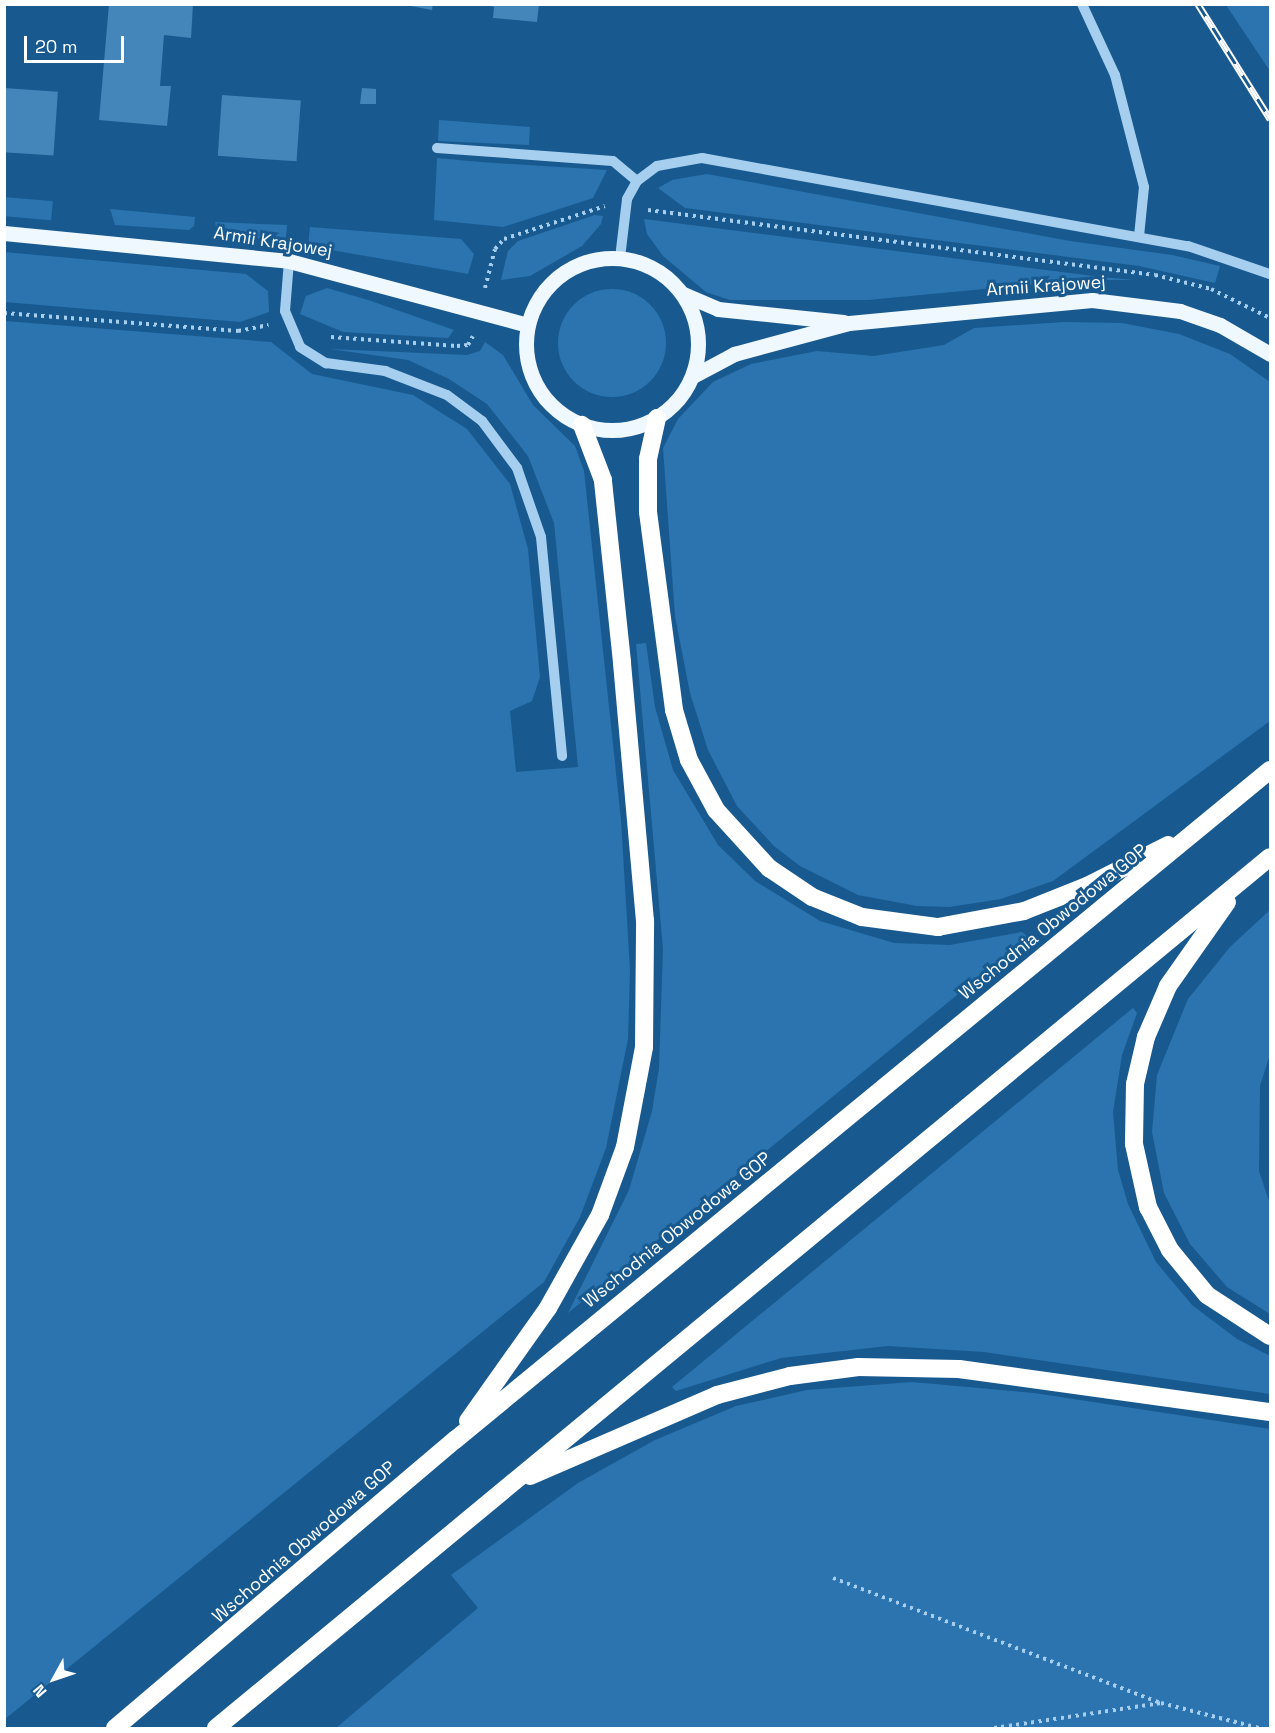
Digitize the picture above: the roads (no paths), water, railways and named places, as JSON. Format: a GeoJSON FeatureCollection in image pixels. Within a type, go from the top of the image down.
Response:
{"type":"FeatureCollection","features":[{"type":"Feature","properties":{"kind":"highway"},"geometry":{"type":"LineString","coordinates":[[657,418],[648,459],[648,512],[663,650],[680,733],[716,810],[749,851],[789,884],[836,907],[888,923],[964,925],[1049,902],[1199,829]]}},
{"type":"Feature","properties":{"kind":"highway"},"geometry":{"type":"LineString","coordinates":[[455,1440],[548,1308],[600,1215],[627,1136],[644,1047],[645,921],[622,662],[603,480],[582,425]]}},
{"type":"Feature","properties":{"kind":"highway","name":"Wschodnia Obwodowa GOP"},"geometry":{"type":"LineString","coordinates":[[115,1728],[455,1440],[1270,770]]}},
{"type":"Feature","properties":{"kind":"highway"},"geometry":{"type":"LineString","coordinates":[[216,1728],[1270,857]]}},
{"type":"Feature","properties":{"kind":"highway"},"geometry":{"type":"LineString","coordinates":[[1241,882],[1168,986],[1138,1065],[1132,1124],[1142,1187],[1170,1250],[1207,1295],[1270,1336]]}},
{"type":"Feature","properties":{"kind":"highway"},"geometry":{"type":"LineString","coordinates":[[509,1486],[717,1395],[831,1370],[948,1368],[1270,1412]]}},
{"type":"Feature","properties":{"kind":"main road","name":"Armii Krajowej"},"geometry":{"type":"LineString","coordinates":[[4,233],[289,261],[528,325]]}},
{"type":"Feature","properties":{"kind":"main road"},"geometry":{"type":"LineString","coordinates":[[620,258],[655,269],[681,293],[697,327],[693,376],[682,396],[657,418],[626,429],[582,425],[558,411],[537,385],[527,353],[528,325],[538,300],[562,275],[593,260],[620,258]]}},
{"type":"Feature","properties":{"kind":"main road","name":"Armii Krajowej"},"geometry":{"type":"LineString","coordinates":[[681,293],[718,309],[849,323]]}},
{"type":"Feature","properties":{"kind":"main road","name":"Armii Krajowej"},"geometry":{"type":"LineString","coordinates":[[693,376],[734,354],[849,323],[1037,303],[1117,301],[1198,317],[1270,354]]}},
{"type":"Feature","properties":{"kind":"lane"},"geometry":{"type":"LineString","coordinates":[[1082,4],[1115,75],[1144,187],[1139,237]]}},
{"type":"Feature","properties":{"kind":"lane"},"geometry":{"type":"LineString","coordinates":[[437,148],[613,161],[637,181]]}},
{"type":"Feature","properties":{"kind":"lane"},"geometry":{"type":"LineString","coordinates":[[620,258],[625,208],[637,181],[657,166],[702,158],[1188,246],[1270,274]]}},
{"type":"Feature","properties":{"kind":"lane"},"geometry":{"type":"LineString","coordinates":[[289,261],[285,311],[300,346],[326,363],[384,371],[447,395],[482,421],[517,468],[537,517],[543,548],[562,756]]}},
{"type":"Feature","properties":{"kind":"railway"},"geometry":{"type":"LineString","coordinates":[[1198,4],[1270,119]]}}]}
